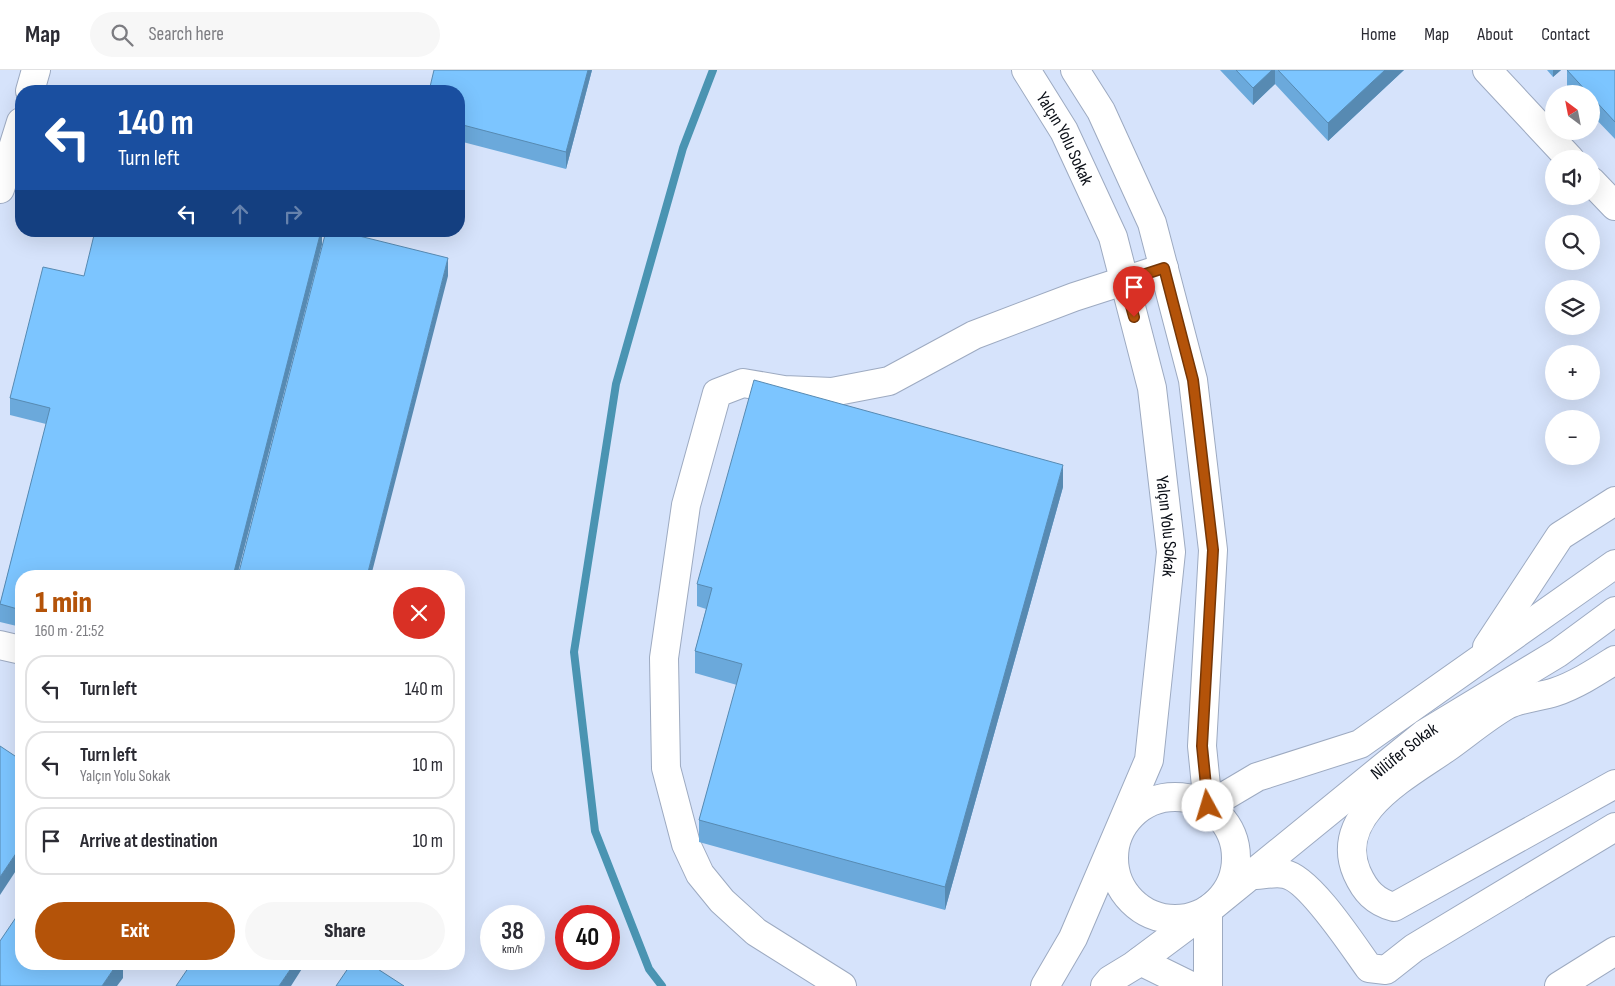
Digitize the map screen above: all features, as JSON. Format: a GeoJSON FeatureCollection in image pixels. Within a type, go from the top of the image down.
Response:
{"type":"FeatureCollection","features":[{"type":"Feature","properties":{"kind":"street"},"geometry":{"type":"LineString","coordinates":[[32,85],[36,70]]}},
{"type":"Feature","properties":{"kind":"street","name":"Yalçın Yolu Sokak"},"geometry":{"type":"LineString","coordinates":[[1026,70],[1064,130],[1113,237],[1152,388],[1171,552],[1149,760],[1073,938],[1045,986]]}},
{"type":"Feature","properties":{"kind":"street"},"geometry":{"type":"LineString","coordinates":[[1075,70],[1101,111],[1152,223],[1193,380],[1213,550],[1202,746],[1208,806]]}},
{"type":"Feature","properties":{"kind":"street"},"geometry":{"type":"LineString","coordinates":[[1487,70],[1562,150]]}},
{"type":"Feature","properties":{"kind":"street"},"geometry":{"type":"LineString","coordinates":[[0,189],[15,141]]}},
{"type":"Feature","properties":{"kind":"street"},"geometry":{"type":"LineString","coordinates":[[1600,190],[1615,206]]}},
{"type":"Feature","properties":{"kind":"street"},"geometry":{"type":"LineString","coordinates":[[842,986],[756,932],[722,901],[700,874],[686,844],[666,768],[664,658],[686,505],[716,393],[743,383],[784,390],[832,392],[889,380],[974,335],[1074,297],[1164,268]]}},
{"type":"Feature","properties":{"kind":"street"},"geometry":{"type":"LineString","coordinates":[[1478,661],[1560,536],[1615,501]]}},
{"type":"Feature","properties":{"kind":"street","name":"Nilüfer Sokak"},"geometry":{"type":"LineString","coordinates":[[1208,806],[1257,777],[1360,744],[1615,564]]}},
{"type":"Feature","properties":{"kind":"street","name":"Nilüfer Sokak"},"geometry":{"type":"LineString","coordinates":[[1208,910],[1424,734],[1558,653],[1615,611]]}},
{"type":"Feature","properties":{"kind":"street"},"geometry":{"type":"LineString","coordinates":[[0,645],[15,649]]}},
{"type":"Feature","properties":{"kind":"street"},"geometry":{"type":"LineString","coordinates":[[1615,660],[1586,678],[1557,691],[1508,705],[1381,794],[1363,816],[1352,840],[1351,854],[1354,865],[1368,893],[1381,904],[1394,907],[1615,784]]}},
{"type":"Feature","properties":{"kind":"street"},"geometry":{"type":"LineString","coordinates":[[1105,986],[1110,980],[1140,961],[1208,910],[1224,896],[1233,878],[1237,858],[1233,838],[1223,819],[1208,806],[1189,798],[1169,796],[1143,806],[1132,813],[1120,830],[1113,849],[1114,869],[1120,888],[1133,904],[1150,915],[1170,920],[1190,918],[1208,910]]}},
{"type":"Feature","properties":{"kind":"street"},"geometry":{"type":"LineString","coordinates":[[1251,875],[1286,874],[1306,887],[1322,904],[1369,968],[1386,970],[1414,948],[1615,828]]}},
{"type":"Feature","properties":{"kind":"street"},"geometry":{"type":"LineString","coordinates":[[1208,910],[1208,986]]}},
{"type":"Feature","properties":{"kind":"street"},"geometry":{"type":"LineString","coordinates":[[1559,986],[1615,951]]}},
{"type":"Feature","properties":{"kind":"street"},"geometry":{"type":"LineString","coordinates":[[1140,961],[1191,986]]}},
{"type":"Feature","properties":{"kind":"building"},"geometry":{"type":"Polygon","coordinates":[[[434,70],[588,70],[566,152],[465,126],[465,85],[430,85],[434,70]]]}},
{"type":"Feature","properties":{"kind":"building"},"geometry":{"type":"Polygon","coordinates":[[[1236,70],[1272,70],[1253,88],[1236,70]]]}},
{"type":"Feature","properties":{"kind":"building"},"geometry":{"type":"Polygon","coordinates":[[[1278,70],[1385,70],[1328,123],[1278,70]]]}},
{"type":"Feature","properties":{"kind":"building"},"geometry":{"type":"Polygon","coordinates":[[[1567,70],[1615,70],[1615,122],[1600,106],[1600,85],[1581,85],[1567,70]]]}},
{"type":"Feature","properties":{"kind":"building"},"geometry":{"type":"Polygon","coordinates":[[[94,237],[319,237],[235,570],[15,570],[15,608],[0,604],[50,408],[10,398],[43,267],[84,276],[94,237]]]}},
{"type":"Feature","properties":{"kind":"building"},"geometry":{"type":"Polygon","coordinates":[[[324,237],[363,237],[448,258],[369,570],[240,570],[324,237]]]}},
{"type":"Feature","properties":{"kind":"building"},"geometry":{"type":"Polygon","coordinates":[[[754,380],[1063,465],[945,887],[699,820],[742,664],[695,651],[712,588],[697,584],[754,380]]]}},
{"type":"Feature","properties":{"kind":"building"},"geometry":{"type":"Polygon","coordinates":[[[0,746],[15,756],[15,855],[0,877],[0,746]]]}},
{"type":"Feature","properties":{"kind":"building"},"geometry":{"type":"Polygon","coordinates":[[[15,919],[15,970],[113,970],[102,986],[0,986],[0,941],[15,919]]]}},
{"type":"Feature","properties":{"kind":"building"},"geometry":{"type":"Polygon","coordinates":[[[187,970],[290,970],[279,986],[176,986],[187,970]]]}},
{"type":"Feature","properties":{"kind":"building"},"geometry":{"type":"Polygon","coordinates":[[[347,970],[379,970],[404,986],[336,986],[347,970]]]}},
{"type":"Feature","properties":{"kind":"waterway"},"geometry":{"type":"LineString","coordinates":[[662,986],[649,969],[595,831],[574,652],[616,384],[683,148],[713,70]]}},
{"type":"Feature","properties":{"kind":"route"},"geometry":{"type":"LineString","coordinates":[[1134,317],[1124,281],[1164,268],[1193,380],[1213,550],[1202,746],[1208,806]]}}]}
